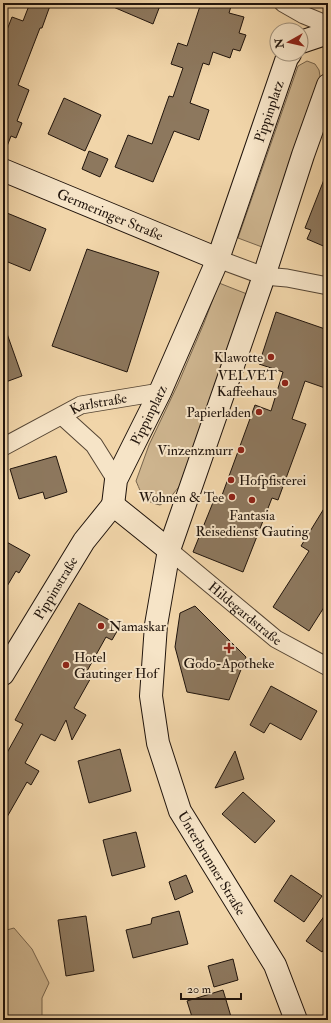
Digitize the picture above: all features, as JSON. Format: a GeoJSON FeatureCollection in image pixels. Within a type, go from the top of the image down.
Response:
{"type":"FeatureCollection","features":[{"type":"Feature","properties":{"kind":"street"},"geometry":{"type":"LineString","coordinates":[[283,3],[304,15],[328,25]]}},
{"type":"Feature","properties":{"kind":"street"},"geometry":{"type":"LineString","coordinates":[[309,39],[328,33]]}},
{"type":"Feature","properties":{"kind":"street","name":"Pippinplatz"},"geometry":{"type":"LineString","coordinates":[[112,505],[116,480],[160,392],[218,260],[286,62]]}},
{"type":"Feature","properties":{"kind":"street"},"geometry":{"type":"LineString","coordinates":[[112,505],[169,550],[264,276],[303,155],[328,85]]}},
{"type":"Feature","properties":{"kind":"street","name":"Germeringer Straße"},"geometry":{"type":"LineString","coordinates":[[3,170],[218,260]]}},
{"type":"Feature","properties":{"kind":"street"},"geometry":{"type":"LineString","coordinates":[[218,260],[264,276],[287,278],[328,286]]}},
{"type":"Feature","properties":{"kind":"street","name":"Karlstraße"},"geometry":{"type":"LineString","coordinates":[[3,447],[81,406],[160,392]]}},
{"type":"Feature","properties":{"kind":"street","name":"Karlstraße"},"geometry":{"type":"LineString","coordinates":[[62,416],[94,445],[116,480]]}},
{"type":"Feature","properties":{"kind":"street","name":"Pippinstraße"},"geometry":{"type":"LineString","coordinates":[[3,674],[84,541],[112,505]]}},
{"type":"Feature","properties":{"kind":"street","name":"Unterbrunner Straße"},"geometry":{"type":"LineString","coordinates":[[169,550],[156,625],[151,696],[158,743],[180,812],[275,965],[296,1020]]}},
{"type":"Feature","properties":{"kind":"street","name":"Hildegardstraße"},"geometry":{"type":"LineString","coordinates":[[169,550],[276,639],[328,667]]}},
{"type":"Feature","properties":{"kind":"shaded area"},"geometry":{"type":"Polygon","coordinates":[[[305,62],[315,64],[319,70],[320,76],[262,247],[238,238],[298,66],[305,62]]]}},
{"type":"Feature","properties":{"kind":"shaded area"},"geometry":{"type":"Polygon","coordinates":[[[219,283],[247,294],[183,482],[168,500],[160,505],[150,502],[144,498],[136,481],[149,445],[178,384],[219,283]]]}},
{"type":"Feature","properties":{"kind":"shaded area"},"geometry":{"type":"Polygon","coordinates":[[[14,928],[32,949],[49,983],[42,998],[42,1020],[3,1020],[3,931],[14,928]]]}},
{"type":"Feature","properties":{"kind":"building"},"geometry":{"type":"Polygon","coordinates":[[[30,3],[51,3],[18,85],[29,90],[17,121],[22,123],[16,138],[11,136],[4,154],[3,40],[12,17],[23,21],[30,3]]]}},
{"type":"Feature","properties":{"kind":"building"},"geometry":{"type":"Polygon","coordinates":[[[104,3],[161,3],[153,24],[104,3]]]}},
{"type":"Feature","properties":{"kind":"building"},"geometry":{"type":"Polygon","coordinates":[[[201,3],[232,3],[229,13],[244,17],[239,33],[246,35],[240,51],[233,49],[230,58],[213,52],[209,65],[203,63],[190,103],[209,110],[199,140],[174,131],[153,182],[115,167],[128,135],[152,144],[169,96],[173,97],[183,68],[171,64],[178,43],[187,46],[201,3]]]}},
{"type":"Feature","properties":{"kind":"building"},"geometry":{"type":"Polygon","coordinates":[[[64,98],[101,115],[85,151],[48,134],[64,98]]]}},
{"type":"Feature","properties":{"kind":"building"},"geometry":{"type":"Polygon","coordinates":[[[89,151],[108,159],[100,177],[82,169],[89,151]]]}},
{"type":"Feature","properties":{"kind":"building"},"geometry":{"type":"Polygon","coordinates":[[[327,172],[328,248],[307,239],[311,230],[305,228],[327,172]]]}},
{"type":"Feature","properties":{"kind":"building"},"geometry":{"type":"Polygon","coordinates":[[[7,213],[46,229],[30,271],[3,260],[3,224],[7,213]]]}},
{"type":"Feature","properties":{"kind":"building"},"geometry":{"type":"Polygon","coordinates":[[[87,249],[159,272],[127,372],[52,346],[87,249]]]}},
{"type":"Feature","properties":{"kind":"building"},"geometry":{"type":"Polygon","coordinates":[[[276,312],[328,330],[328,389],[305,381],[292,419],[306,424],[278,500],[272,498],[243,572],[193,552],[216,495],[221,498],[255,405],[271,411],[283,372],[259,364],[276,312]]]}},
{"type":"Feature","properties":{"kind":"building"},"geometry":{"type":"Polygon","coordinates":[[[3,328],[5,328],[22,376],[3,383],[3,328]]]}},
{"type":"Feature","properties":{"kind":"building"},"geometry":{"type":"Polygon","coordinates":[[[56,456],[67,492],[45,499],[43,492],[19,499],[10,469],[56,456]]]}},
{"type":"Feature","properties":{"kind":"building"},"geometry":{"type":"Polygon","coordinates":[[[328,502],[328,601],[309,631],[273,607],[309,551],[301,546],[328,502]]]}},
{"type":"Feature","properties":{"kind":"building"},"geometry":{"type":"Polygon","coordinates":[[[3,540],[30,555],[19,573],[16,571],[3,593],[3,540]]]}},
{"type":"Feature","properties":{"kind":"building"},"geometry":{"type":"Polygon","coordinates":[[[79,603],[120,626],[112,640],[106,637],[87,671],[93,674],[74,708],[86,715],[72,740],[66,720],[55,741],[41,734],[25,763],[39,771],[31,785],[27,782],[3,824],[3,760],[23,724],[15,720],[79,603]]]}},
{"type":"Feature","properties":{"kind":"building"},"geometry":{"type":"Polygon","coordinates":[[[195,606],[246,657],[229,700],[187,692],[175,647],[180,613],[195,606]]]}},
{"type":"Feature","properties":{"kind":"building"},"geometry":{"type":"Polygon","coordinates":[[[271,686],[317,711],[301,740],[270,723],[264,733],[250,725],[271,686]]]}},
{"type":"Feature","properties":{"kind":"building"},"geometry":{"type":"Polygon","coordinates":[[[120,749],[131,791],[89,803],[78,761],[120,749]]]}},
{"type":"Feature","properties":{"kind":"building"},"geometry":{"type":"Polygon","coordinates":[[[235,751],[244,779],[215,788],[235,751]]]}},
{"type":"Feature","properties":{"kind":"building"},"geometry":{"type":"Polygon","coordinates":[[[243,792],[275,821],[255,843],[222,814],[243,792]]]}},
{"type":"Feature","properties":{"kind":"building"},"geometry":{"type":"Polygon","coordinates":[[[136,832],[145,867],[112,876],[103,840],[136,832]]]}},
{"type":"Feature","properties":{"kind":"building"},"geometry":{"type":"Polygon","coordinates":[[[186,875],[193,892],[175,900],[169,882],[186,875]]]}},
{"type":"Feature","properties":{"kind":"building"},"geometry":{"type":"Polygon","coordinates":[[[291,875],[322,896],[304,922],[274,901],[291,875]]]}},
{"type":"Feature","properties":{"kind":"building"},"geometry":{"type":"Polygon","coordinates":[[[179,911],[188,944],[133,958],[126,930],[151,924],[152,918],[179,911]]]}},
{"type":"Feature","properties":{"kind":"building"},"geometry":{"type":"Polygon","coordinates":[[[328,911],[328,944],[322,952],[306,941],[328,911]]]}},
{"type":"Feature","properties":{"kind":"building"},"geometry":{"type":"Polygon","coordinates":[[[86,916],[94,971],[66,976],[58,920],[86,916]]]}},
{"type":"Feature","properties":{"kind":"building"},"geometry":{"type":"Polygon","coordinates":[[[233,959],[238,980],[214,987],[208,966],[233,959]]]}},
{"type":"Feature","properties":{"kind":"building"},"geometry":{"type":"Polygon","coordinates":[[[223,990],[232,1020],[193,1020],[187,1001],[223,990]]]}},
{"type":"Feature","properties":{"kind":"place","name":"Klawotte"},"geometry":{"type":"Point","coordinates":[271,357]}},
{"type":"Feature","properties":{"kind":"place","name":"VELVET Kaffeehaus"},"geometry":{"type":"Point","coordinates":[285,383]}},
{"type":"Feature","properties":{"kind":"place","name":"Papierladen"},"geometry":{"type":"Point","coordinates":[259,412]}},
{"type":"Feature","properties":{"kind":"place","name":"Vinzenzmurr"},"geometry":{"type":"Point","coordinates":[241,450]}},
{"type":"Feature","properties":{"kind":"place","name":"Hofpfisterei"},"geometry":{"type":"Point","coordinates":[231,480]}},
{"type":"Feature","properties":{"kind":"place","name":"Wohnen & Tee"},"geometry":{"type":"Point","coordinates":[232,497]}},
{"type":"Feature","properties":{"kind":"place","name":"Fantasia Reisedienst Gauting"},"geometry":{"type":"Point","coordinates":[252,500]}},
{"type":"Feature","properties":{"kind":"place","name":"Namaskar"},"geometry":{"type":"Point","coordinates":[101,626]}},
{"type":"Feature","properties":{"kind":"place","name":"Godo-Apotheke"},"geometry":{"type":"Point","coordinates":[229,648]}},
{"type":"Feature","properties":{"kind":"place","name":"Hotel Gautinger Hof"},"geometry":{"type":"Point","coordinates":[66,665]}}]}
